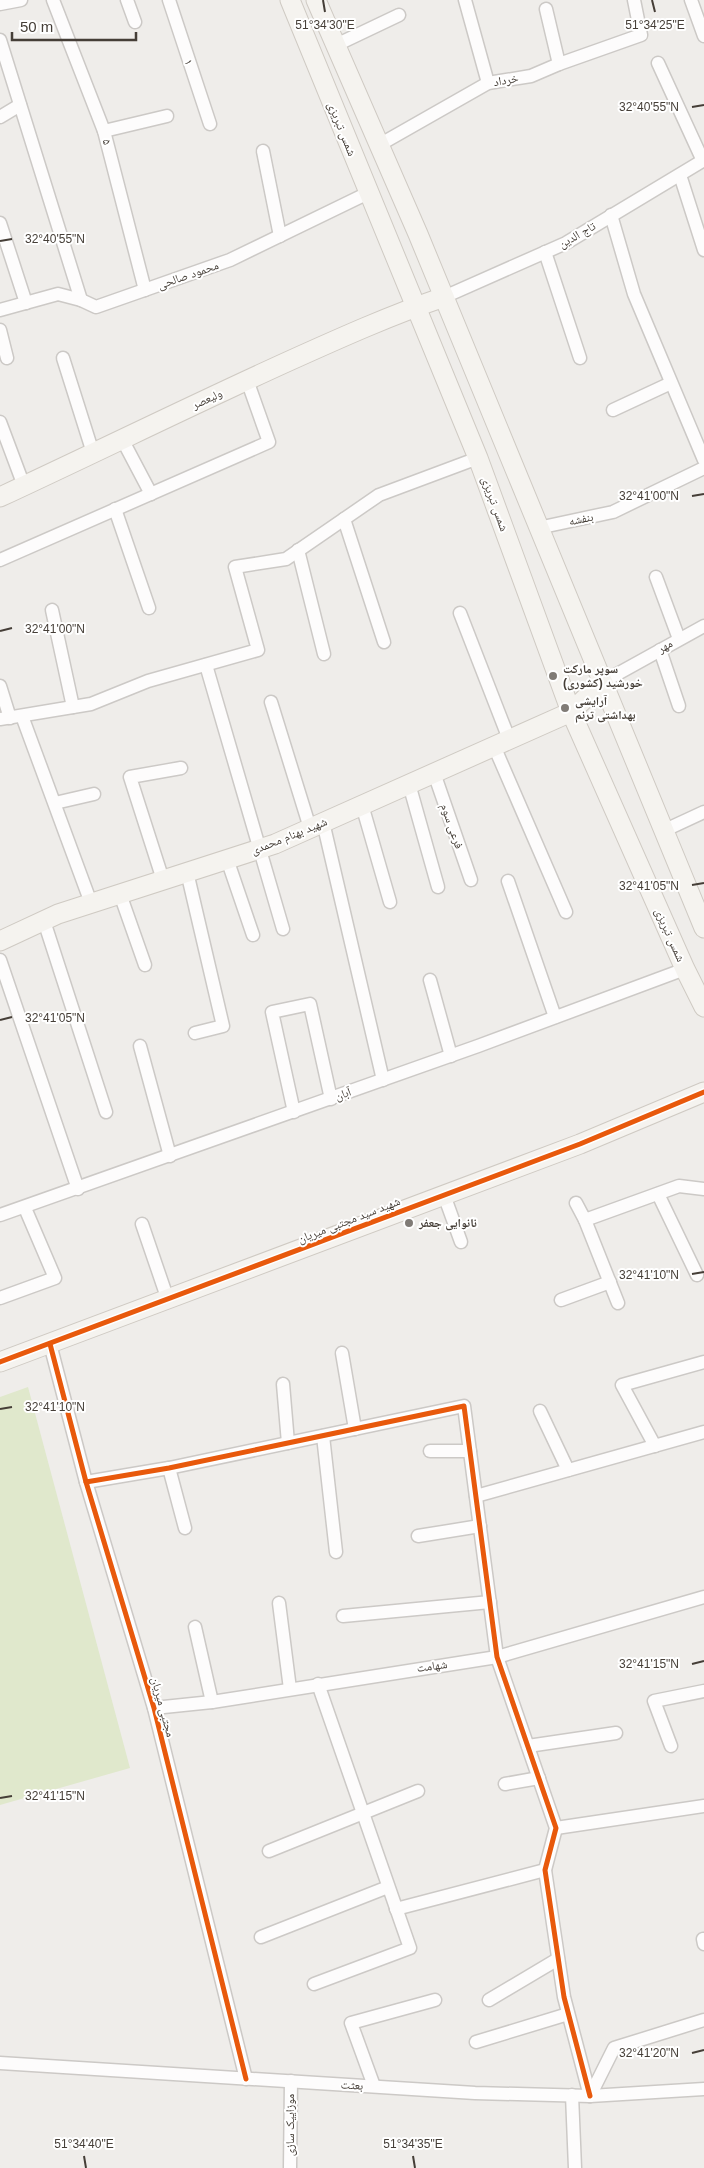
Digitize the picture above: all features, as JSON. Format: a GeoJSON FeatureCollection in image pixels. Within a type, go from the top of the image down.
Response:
{"type":"FeatureCollection","features":[{"type":"Feature","properties":{"kind":"main road","name":"شمس تبریزی"},"geometry":{"type":"LineString","coordinates":[[290,0],[368,194],[478,458],[571,712],[685,969],[704,1007]]}},
{"type":"Feature","properties":{"kind":"main road"},"geometry":{"type":"LineString","coordinates":[[316,0],[444,297],[601,683],[704,928]]}},
{"type":"Feature","properties":{"kind":"main road","name":"ولیعصر"},"geometry":{"type":"LineString","coordinates":[[0,497],[246,380],[416,306],[444,297]]}},
{"type":"Feature","properties":{"kind":"main road"},"geometry":{"type":"LineString","coordinates":[[571,712],[601,683]]}},
{"type":"Feature","properties":{"kind":"main road","name":"شهید بهنام محمدی"},"geometry":{"type":"LineString","coordinates":[[0,941],[44,920],[91,903],[259,849],[571,712]]}},
{"type":"Feature","properties":{"kind":"main road","name":"شهید سید مجتبی میریان"},"geometry":{"type":"LineString","coordinates":[[0,1362],[580,1144],[704,1092]]}},
{"type":"Feature","properties":{"kind":"street"},"geometry":{"type":"LineString","coordinates":[[0,4],[21,0]]}},
{"type":"Feature","properties":{"kind":"street","name":"۵"},"geometry":{"type":"LineString","coordinates":[[53,0],[104,131],[145,290]]}},
{"type":"Feature","properties":{"kind":"street"},"geometry":{"type":"LineString","coordinates":[[127,0],[135,22]]}},
{"type":"Feature","properties":{"kind":"street","name":"۱"},"geometry":{"type":"LineString","coordinates":[[169,0],[210,124]]}},
{"type":"Feature","properties":{"kind":"street"},"geometry":{"type":"LineString","coordinates":[[465,0],[488,83]]}},
{"type":"Feature","properties":{"kind":"street","name":"خرداد"},"geometry":{"type":"LineString","coordinates":[[379,145],[488,83],[530,76],[641,35],[634,0]]}},
{"type":"Feature","properties":{"kind":"street"},"geometry":{"type":"LineString","coordinates":[[691,0],[701,23],[704,36]]}},
{"type":"Feature","properties":{"kind":"street"},"geometry":{"type":"LineString","coordinates":[[546,9],[559,64]]}},
{"type":"Feature","properties":{"kind":"street"},"geometry":{"type":"LineString","coordinates":[[336,45],[399,15]]}},
{"type":"Feature","properties":{"kind":"street"},"geometry":{"type":"LineString","coordinates":[[0,40],[81,300]]}},
{"type":"Feature","properties":{"kind":"street"},"geometry":{"type":"LineString","coordinates":[[658,63],[703,160]]}},
{"type":"Feature","properties":{"kind":"street"},"geometry":{"type":"LineString","coordinates":[[0,116],[20,105]]}},
{"type":"Feature","properties":{"kind":"street"},"geometry":{"type":"LineString","coordinates":[[104,131],[167,116]]}},
{"type":"Feature","properties":{"kind":"street"},"geometry":{"type":"LineString","coordinates":[[263,151],[280,236]]}},
{"type":"Feature","properties":{"kind":"street","name":"تاج الدین"},"geometry":{"type":"LineString","coordinates":[[444,297],[566,243],[703,160]]}},
{"type":"Feature","properties":{"kind":"street"},"geometry":{"type":"LineString","coordinates":[[680,175],[704,250]]}},
{"type":"Feature","properties":{"kind":"street","name":"محمود صالحی"},"geometry":{"type":"LineString","coordinates":[[0,310],[58,294],[81,300],[96,307],[230,260],[368,194]]}},
{"type":"Feature","properties":{"kind":"street"},"geometry":{"type":"LineString","coordinates":[[611,215],[634,294],[704,460]]}},
{"type":"Feature","properties":{"kind":"street"},"geometry":{"type":"LineString","coordinates":[[0,223],[26,303]]}},
{"type":"Feature","properties":{"kind":"street"},"geometry":{"type":"LineString","coordinates":[[545,252],[580,358]]}},
{"type":"Feature","properties":{"kind":"street"},"geometry":{"type":"LineString","coordinates":[[0,330],[7,358]]}},
{"type":"Feature","properties":{"kind":"street"},"geometry":{"type":"LineString","coordinates":[[63,358],[93,453]]}},
{"type":"Feature","properties":{"kind":"street"},"geometry":{"type":"LineString","coordinates":[[0,560],[269,442],[246,380]]}},
{"type":"Feature","properties":{"kind":"street"},"geometry":{"type":"LineString","coordinates":[[613,410],[671,382]]}},
{"type":"Feature","properties":{"kind":"street"},"geometry":{"type":"LineString","coordinates":[[0,422],[24,486]]}},
{"type":"Feature","properties":{"kind":"street"},"geometry":{"type":"LineString","coordinates":[[122,439],[150,494]]}},
{"type":"Feature","properties":{"kind":"street"},"geometry":{"type":"LineString","coordinates":[[11,717],[91,704],[148,681],[258,650],[235,567],[286,559],[379,495],[478,458]]}},
{"type":"Feature","properties":{"kind":"street","name":"بنفشه"},"geometry":{"type":"LineString","coordinates":[[538,528],[613,512],[704,468]]}},
{"type":"Feature","properties":{"kind":"street"},"geometry":{"type":"LineString","coordinates":[[115,509],[149,608]]}},
{"type":"Feature","properties":{"kind":"street"},"geometry":{"type":"LineString","coordinates":[[344,519],[384,642]]}},
{"type":"Feature","properties":{"kind":"street"},"geometry":{"type":"LineString","coordinates":[[298,550],[324,654]]}},
{"type":"Feature","properties":{"kind":"street"},"geometry":{"type":"LineString","coordinates":[[656,577],[679,638]]}},
{"type":"Feature","properties":{"kind":"street"},"geometry":{"type":"LineString","coordinates":[[52,610],[73,707]]}},
{"type":"Feature","properties":{"kind":"street"},"geometry":{"type":"LineString","coordinates":[[460,613],[502,743],[566,912]]}},
{"type":"Feature","properties":{"kind":"street","name":"مهر"},"geometry":{"type":"LineString","coordinates":[[601,683],[679,638],[704,626]]}},
{"type":"Feature","properties":{"kind":"street"},"geometry":{"type":"LineString","coordinates":[[660,650],[679,706]]}},
{"type":"Feature","properties":{"kind":"street"},"geometry":{"type":"LineString","coordinates":[[206,665],[283,929]]}},
{"type":"Feature","properties":{"kind":"street"},"geometry":{"type":"LineString","coordinates":[[0,686],[11,717],[55,803],[91,903]]}},
{"type":"Feature","properties":{"kind":"street"},"geometry":{"type":"LineString","coordinates":[[271,702],[317,825],[383,1080]]}},
{"type":"Feature","properties":{"kind":"street"},"geometry":{"type":"LineString","coordinates":[[163,880],[130,777],[181,768]]}},
{"type":"Feature","properties":{"kind":"street","name":"فرعی سوم"},"geometry":{"type":"LineString","coordinates":[[434,773],[471,880]]}},
{"type":"Feature","properties":{"kind":"street"},"geometry":{"type":"LineString","coordinates":[[409,784],[438,887]]}},
{"type":"Feature","properties":{"kind":"street"},"geometry":{"type":"LineString","coordinates":[[55,803],[94,794]]}},
{"type":"Feature","properties":{"kind":"street"},"geometry":{"type":"LineString","coordinates":[[362,805],[390,902]]}},
{"type":"Feature","properties":{"kind":"street"},"geometry":{"type":"LineString","coordinates":[[663,831],[704,812]]}},
{"type":"Feature","properties":{"kind":"street"},"geometry":{"type":"LineString","coordinates":[[227,859],[253,935]]}},
{"type":"Feature","properties":{"kind":"street"},"geometry":{"type":"LineString","coordinates":[[187,872],[223,1026],[195,1032]]}},
{"type":"Feature","properties":{"kind":"street"},"geometry":{"type":"LineString","coordinates":[[508,882],[555,1018]]}},
{"type":"Feature","properties":{"kind":"street"},"geometry":{"type":"LineString","coordinates":[[120,894],[145,965]]}},
{"type":"Feature","properties":{"kind":"street"},"geometry":{"type":"LineString","coordinates":[[44,920],[106,1112]]}},
{"type":"Feature","properties":{"kind":"street"},"geometry":{"type":"LineString","coordinates":[[0,960],[78,1189]]}},
{"type":"Feature","properties":{"kind":"street","name":"آبان"},"geometry":{"type":"LineString","coordinates":[[0,1215],[25,1208],[451,1056],[685,969]]}},
{"type":"Feature","properties":{"kind":"street"},"geometry":{"type":"LineString","coordinates":[[430,980],[451,1056]]}},
{"type":"Feature","properties":{"kind":"street"},"geometry":{"type":"LineString","coordinates":[[294,1112],[272,1012],[310,1004],[330,1099]]}},
{"type":"Feature","properties":{"kind":"street"},"geometry":{"type":"LineString","coordinates":[[140,1046],[170,1156]]}},
{"type":"Feature","properties":{"kind":"street"},"geometry":{"type":"LineString","coordinates":[[585,1220],[679,1186],[704,1189]]}},
{"type":"Feature","properties":{"kind":"street"},"geometry":{"type":"LineString","coordinates":[[658,1194],[697,1276]]}},
{"type":"Feature","properties":{"kind":"street"},"geometry":{"type":"LineString","coordinates":[[444,1195],[461,1242]]}},
{"type":"Feature","properties":{"kind":"street"},"geometry":{"type":"LineString","coordinates":[[576,1202],[618,1303]]}},
{"type":"Feature","properties":{"kind":"street"},"geometry":{"type":"LineString","coordinates":[[0,1298],[55,1278],[25,1208]]}},
{"type":"Feature","properties":{"kind":"street"},"geometry":{"type":"LineString","coordinates":[[142,1224],[168,1300]]}},
{"type":"Feature","properties":{"kind":"street"},"geometry":{"type":"LineString","coordinates":[[561,1300],[610,1282]]}},
{"type":"Feature","properties":{"kind":"street","name":"مجتبی میریان"},"geometry":{"type":"LineString","coordinates":[[50,1344],[86,1482],[154,1708],[246,2079]]}},
{"type":"Feature","properties":{"kind":"street"},"geometry":{"type":"LineString","coordinates":[[342,1353],[355,1429]]}},
{"type":"Feature","properties":{"kind":"street"},"geometry":{"type":"LineString","coordinates":[[654,1446],[622,1385],[704,1362]]}},
{"type":"Feature","properties":{"kind":"street"},"geometry":{"type":"LineString","coordinates":[[283,1384],[288,1443]]}},
{"type":"Feature","properties":{"kind":"street"},"geometry":{"type":"LineString","coordinates":[[86,1482],[169,1468],[464,1406],[498,1657],[556,1828],[545,1870],[568,2014],[590,2096]]}},
{"type":"Feature","properties":{"kind":"street"},"geometry":{"type":"LineString","coordinates":[[540,1411],[568,1470]]}},
{"type":"Feature","properties":{"kind":"street"},"geometry":{"type":"LineString","coordinates":[[476,1496],[704,1432]]}},
{"type":"Feature","properties":{"kind":"street"},"geometry":{"type":"LineString","coordinates":[[323,1436],[336,1552]]}},
{"type":"Feature","properties":{"kind":"street"},"geometry":{"type":"LineString","coordinates":[[430,1451],[470,1451]]}},
{"type":"Feature","properties":{"kind":"street"},"geometry":{"type":"LineString","coordinates":[[169,1468],[185,1528]]}},
{"type":"Feature","properties":{"kind":"street"},"geometry":{"type":"LineString","coordinates":[[418,1536],[480,1526]]}},
{"type":"Feature","properties":{"kind":"street","name":"شهامت"},"geometry":{"type":"LineString","coordinates":[[154,1708],[212,1702],[498,1657],[704,1597]]}},
{"type":"Feature","properties":{"kind":"street"},"geometry":{"type":"LineString","coordinates":[[343,1616],[490,1602]]}},
{"type":"Feature","properties":{"kind":"street"},"geometry":{"type":"LineString","coordinates":[[279,1603],[290,1689]]}},
{"type":"Feature","properties":{"kind":"street"},"geometry":{"type":"LineString","coordinates":[[195,1627],[212,1702]]}},
{"type":"Feature","properties":{"kind":"street"},"geometry":{"type":"LineString","coordinates":[[314,1984],[410,1948],[318,1684]]}},
{"type":"Feature","properties":{"kind":"street"},"geometry":{"type":"LineString","coordinates":[[671,1746],[654,1701],[704,1691]]}},
{"type":"Feature","properties":{"kind":"street"},"geometry":{"type":"LineString","coordinates":[[528,1746],[616,1733]]}},
{"type":"Feature","properties":{"kind":"street"},"geometry":{"type":"LineString","coordinates":[[505,1784],[539,1778]]}},
{"type":"Feature","properties":{"kind":"street"},"geometry":{"type":"LineString","coordinates":[[269,1851],[418,1791]]}},
{"type":"Feature","properties":{"kind":"street"},"geometry":{"type":"LineString","coordinates":[[556,1828],[704,1806]]}},
{"type":"Feature","properties":{"kind":"street"},"geometry":{"type":"LineString","coordinates":[[396,1909],[545,1870]]}},
{"type":"Feature","properties":{"kind":"street"},"geometry":{"type":"LineString","coordinates":[[261,1936],[388,1886]]}},
{"type":"Feature","properties":{"kind":"street"},"geometry":{"type":"LineString","coordinates":[[489,2000],[558,1959]]}},
{"type":"Feature","properties":{"kind":"street"},"geometry":{"type":"LineString","coordinates":[[374,2086],[351,2023],[435,2000]]}},
{"type":"Feature","properties":{"kind":"street"},"geometry":{"type":"LineString","coordinates":[[476,2042],[568,2014]]}},
{"type":"Feature","properties":{"kind":"street"},"geometry":{"type":"LineString","coordinates":[[590,2096],[614,2048],[704,2020]]}},
{"type":"Feature","properties":{"kind":"street","name":"بعثت"},"geometry":{"type":"LineString","coordinates":[[0,2063],[475,2092],[590,2096],[704,2089]]}},
{"type":"Feature","properties":{"kind":"street","name":"موزاییک سازی"},"geometry":{"type":"LineString","coordinates":[[290,2168],[291,2081]]}},
{"type":"Feature","properties":{"kind":"street"},"geometry":{"type":"LineString","coordinates":[[572,2095],[574,2168]]}},
{"type":"Feature","properties":{"kind":"green space"},"geometry":{"type":"Polygon","coordinates":[[[28,1387],[130,1768],[0,1805],[0,1397],[28,1387]]]}},
{"type":"Feature","properties":{"kind":"cycle path"},"geometry":{"type":"LineString","coordinates":[[0,1362],[580,1144],[704,1092]]}},
{"type":"Feature","properties":{"kind":"cycle path"},"geometry":{"type":"LineString","coordinates":[[50,1344],[86,1482],[154,1708],[246,2079]]}},
{"type":"Feature","properties":{"kind":"cycle path"},"geometry":{"type":"LineString","coordinates":[[86,1482],[169,1468],[464,1406],[497,1657],[556,1828],[545,1870],[564,1997],[590,2096]]}},
{"type":"Feature","properties":{"kind":"place","name":"سوپر مارکت خورشید (کشوری)"},"geometry":{"type":"Point","coordinates":[553,676]}},
{"type":"Feature","properties":{"kind":"place","name":"آرایشی بهداشتی ترنم"},"geometry":{"type":"Point","coordinates":[565,708]}},
{"type":"Feature","properties":{"kind":"place","name":"نانوایی جعفر"},"geometry":{"type":"Point","coordinates":[409,1223]}}]}
